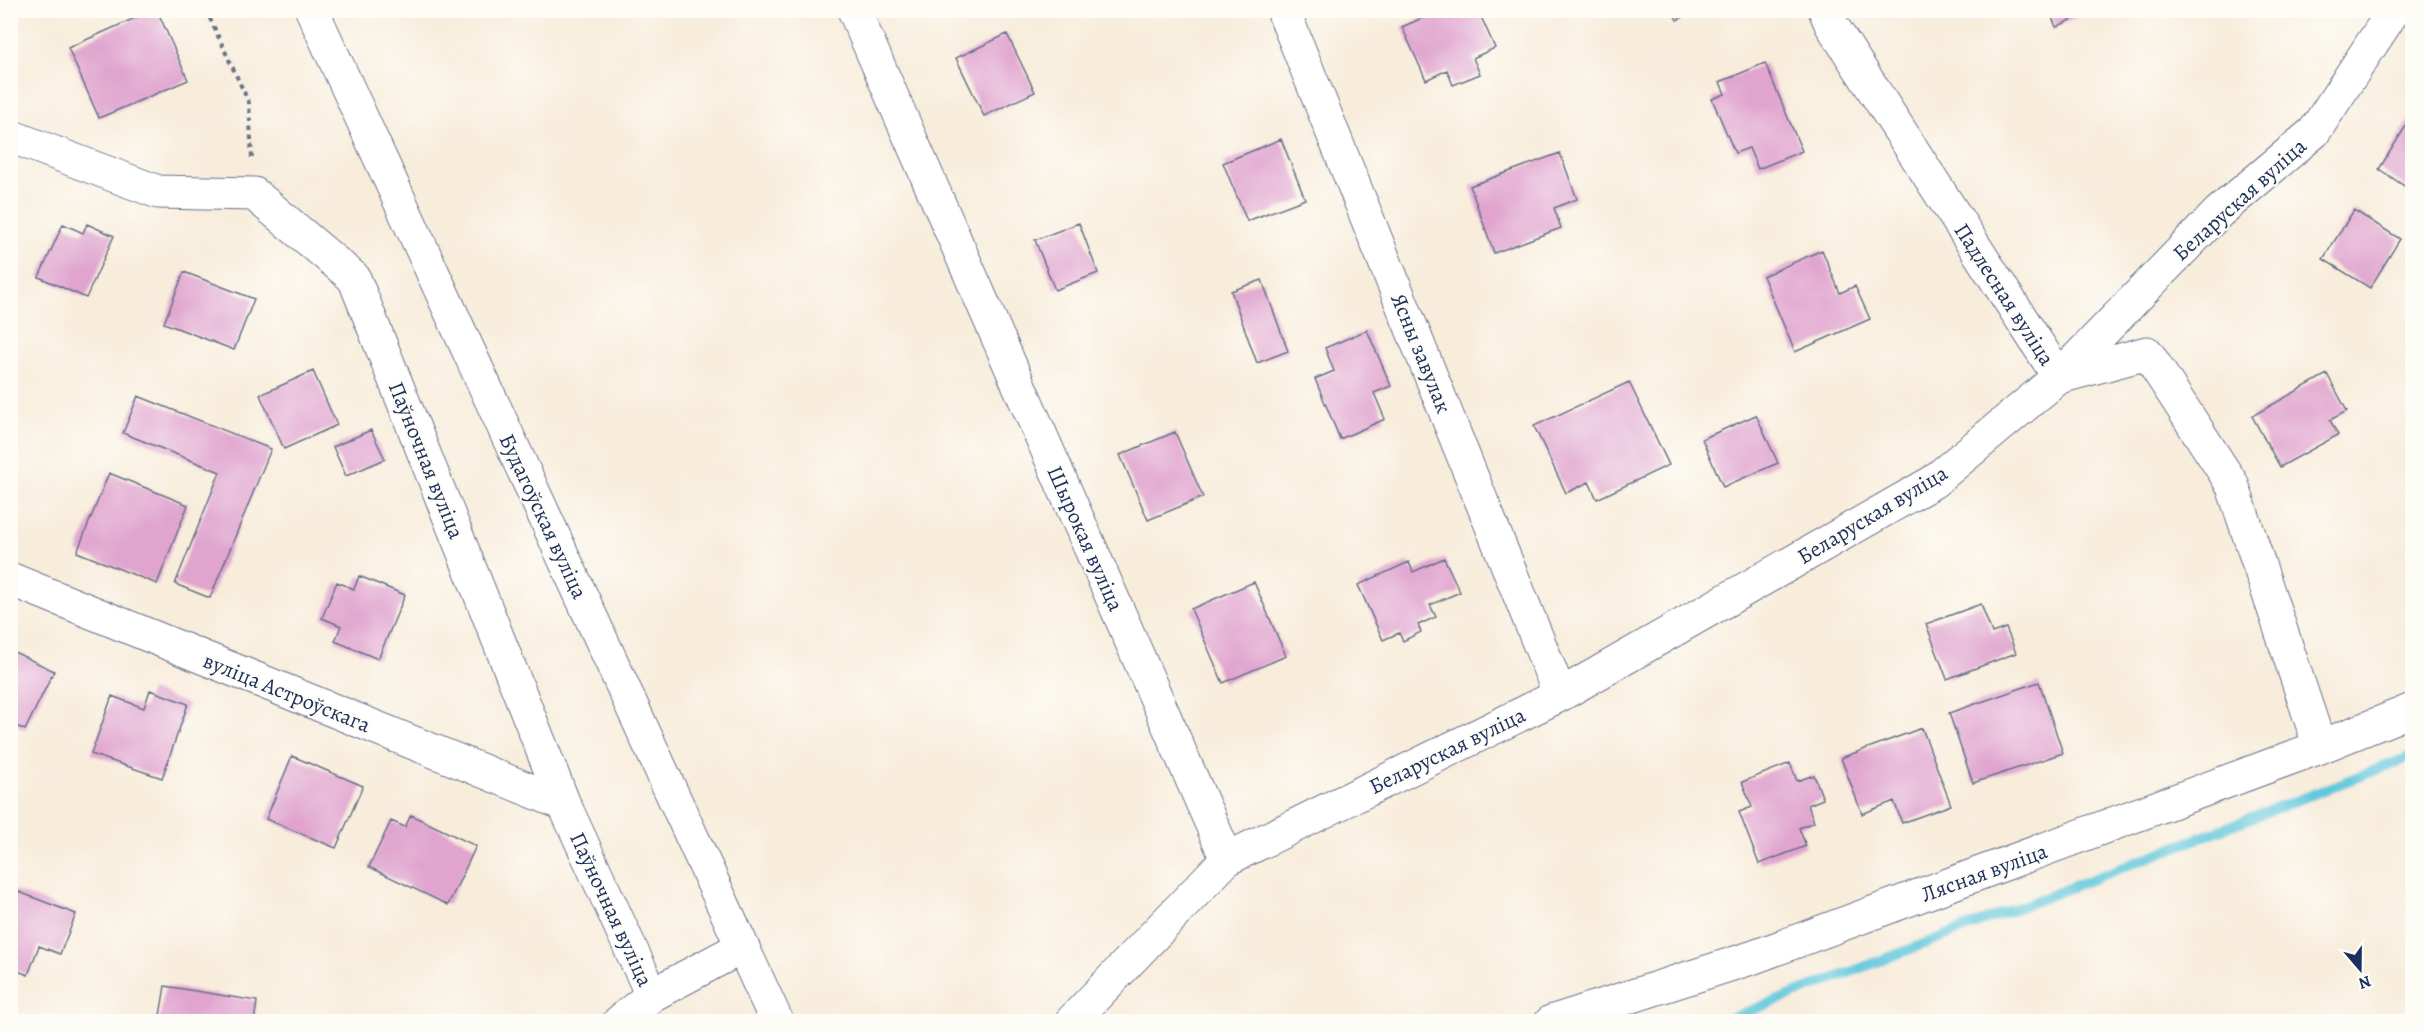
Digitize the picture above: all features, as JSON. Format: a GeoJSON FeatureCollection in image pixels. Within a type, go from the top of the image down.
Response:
{"type":"FeatureCollection","features":[{"type":"Feature","properties":{"kind":"street","name":"Будагоўская вуліца"},"geometry":{"type":"LineString","coordinates":[[312,10],[777,1022]]}},
{"type":"Feature","properties":{"kind":"street","name":"Шырокая вуліца"},"geometry":{"type":"LineString","coordinates":[[854,10],[1227,859]]}},
{"type":"Feature","properties":{"kind":"street","name":"Ясны завулак"},"geometry":{"type":"LineString","coordinates":[[1283,10],[1560,694]]}},
{"type":"Feature","properties":{"kind":"street","name":"Падлесная вуліца"},"geometry":{"type":"LineString","coordinates":[[1825,10],[1831,24],[2059,377],[2147,353],[2232,484],[2320,747]]}},
{"type":"Feature","properties":{"kind":"street","name":"Беларуская вуліца"},"geometry":{"type":"LineString","coordinates":[[1227,859],[1560,694],[1933,482],[2059,377],[2219,212],[2314,132],[2394,10]]}},
{"type":"Feature","properties":{"kind":"street"},"geometry":{"type":"LineString","coordinates":[[10,136],[158,192],[254,194]]}},
{"type":"Feature","properties":{"kind":"street","name":"Паўночная вуліца"},"geometry":{"type":"LineString","coordinates":[[254,194],[354,278],[564,804],[652,995]]}},
{"type":"Feature","properties":{"kind":"street","name":"вуліца Астроўскага"},"geometry":{"type":"LineString","coordinates":[[10,579],[564,804]]}},
{"type":"Feature","properties":{"kind":"street","name":"Лясная вуліца"},"geometry":{"type":"LineString","coordinates":[[1551,1022],[1754,957],[2320,747],[2412,710]]}},
{"type":"Feature","properties":{"kind":"street"},"geometry":{"type":"LineString","coordinates":[[1071,1022],[1227,859]]}},
{"type":"Feature","properties":{"kind":"street"},"geometry":{"type":"LineString","coordinates":[[619,1022],[652,995],[742,947]]}},
{"type":"Feature","properties":{"kind":"path"},"geometry":{"type":"LineString","coordinates":[[206,10],[249,103],[254,194]]}},
{"type":"Feature","properties":{"kind":"building"},"geometry":{"type":"Polygon","coordinates":[[[157,10],[188,80],[99,118],[68,48],[157,10]]]}},
{"type":"Feature","properties":{"kind":"building"},"geometry":{"type":"Polygon","coordinates":[[[1440,10],[1478,10],[1495,48],[1473,58],[1480,74],[1453,85],[1447,70],[1426,80],[1402,27],[1440,10]]]}},
{"type":"Feature","properties":{"kind":"building"},"geometry":{"type":"Polygon","coordinates":[[[1672,10],[1699,10],[1677,20],[1672,10]]]}},
{"type":"Feature","properties":{"kind":"building"},"geometry":{"type":"Polygon","coordinates":[[[2049,10],[2093,10],[2056,27],[2049,10]]]}},
{"type":"Feature","properties":{"kind":"building"},"geometry":{"type":"Polygon","coordinates":[[[1007,34],[1035,92],[984,116],[956,58],[1007,34]]]}},
{"type":"Feature","properties":{"kind":"building"},"geometry":{"type":"Polygon","coordinates":[[[1765,63],[1802,151],[1758,169],[1749,148],[1735,153],[1712,99],[1725,94],[1720,82],[1765,63]]]}},
{"type":"Feature","properties":{"kind":"building"},"geometry":{"type":"Polygon","coordinates":[[[2409,121],[2412,123],[2412,191],[2379,169],[2409,121]]]}},
{"type":"Feature","properties":{"kind":"building"},"geometry":{"type":"Polygon","coordinates":[[[1281,139],[1305,199],[1247,221],[1223,163],[1281,139]]]}},
{"type":"Feature","properties":{"kind":"building"},"geometry":{"type":"Polygon","coordinates":[[[1560,153],[1577,199],[1554,208],[1561,228],[1494,253],[1470,186],[1560,153]]]}},
{"type":"Feature","properties":{"kind":"building"},"geometry":{"type":"Polygon","coordinates":[[[2354,210],[2400,239],[2370,288],[2323,259],[2354,210]]]}},
{"type":"Feature","properties":{"kind":"building"},"geometry":{"type":"Polygon","coordinates":[[[1079,223],[1098,273],[1055,290],[1035,240],[1079,223]]]}},
{"type":"Feature","properties":{"kind":"building"},"geometry":{"type":"Polygon","coordinates":[[[63,224],[83,233],[87,224],[114,236],[86,298],[39,277],[63,224]]]}},
{"type":"Feature","properties":{"kind":"building"},"geometry":{"type":"Polygon","coordinates":[[[1822,250],[1840,293],[1855,286],[1870,319],[1795,352],[1763,276],[1822,250]]]}},
{"type":"Feature","properties":{"kind":"building"},"geometry":{"type":"Polygon","coordinates":[[[184,272],[254,299],[234,350],[164,323],[184,272]]]}},
{"type":"Feature","properties":{"kind":"building"},"geometry":{"type":"Polygon","coordinates":[[[1262,280],[1288,351],[1257,363],[1231,291],[1262,280]]]}},
{"type":"Feature","properties":{"kind":"building"},"geometry":{"type":"Polygon","coordinates":[[[1367,330],[1391,386],[1374,393],[1385,419],[1340,439],[1315,379],[1334,371],[1325,348],[1367,330]]]}},
{"type":"Feature","properties":{"kind":"building"},"geometry":{"type":"Polygon","coordinates":[[[313,371],[337,425],[284,449],[260,395],[313,371]]]}},
{"type":"Feature","properties":{"kind":"building"},"geometry":{"type":"Polygon","coordinates":[[[2327,374],[2347,411],[2330,420],[2338,435],[2280,467],[2252,416],[2327,374]]]}},
{"type":"Feature","properties":{"kind":"building"},"geometry":{"type":"Polygon","coordinates":[[[1629,382],[1669,465],[1597,499],[1589,482],[1566,493],[1534,426],[1629,382]]]}},
{"type":"Feature","properties":{"kind":"building"},"geometry":{"type":"Polygon","coordinates":[[[138,396],[271,449],[210,598],[175,584],[220,472],[123,433],[138,396]]]}},
{"type":"Feature","properties":{"kind":"building"},"geometry":{"type":"Polygon","coordinates":[[[1756,415],[1778,463],[1723,487],[1702,439],[1756,415]]]}},
{"type":"Feature","properties":{"kind":"building"},"geometry":{"type":"Polygon","coordinates":[[[371,430],[385,459],[346,476],[333,447],[371,430]]]}},
{"type":"Feature","properties":{"kind":"building"},"geometry":{"type":"Polygon","coordinates":[[[1175,432],[1203,497],[1148,520],[1120,455],[1175,432]]]}},
{"type":"Feature","properties":{"kind":"building"},"geometry":{"type":"Polygon","coordinates":[[[109,473],[188,505],[157,584],[77,552],[109,473]]]}},
{"type":"Feature","properties":{"kind":"building"},"geometry":{"type":"Polygon","coordinates":[[[1444,558],[1460,592],[1430,605],[1436,617],[1418,625],[1421,632],[1403,641],[1399,633],[1383,640],[1358,585],[1409,562],[1413,572],[1444,558]]]}},
{"type":"Feature","properties":{"kind":"building"},"geometry":{"type":"Polygon","coordinates":[[[359,576],[405,595],[378,659],[335,641],[341,626],[322,618],[337,582],[354,589],[359,576]]]}},
{"type":"Feature","properties":{"kind":"building"},"geometry":{"type":"Polygon","coordinates":[[[1254,582],[1286,656],[1223,683],[1191,609],[1254,582]]]}},
{"type":"Feature","properties":{"kind":"building"},"geometry":{"type":"Polygon","coordinates":[[[1981,604],[1992,633],[2006,628],[2016,653],[1947,679],[1926,624],[1981,604]]]}},
{"type":"Feature","properties":{"kind":"building"},"geometry":{"type":"Polygon","coordinates":[[[10,650],[54,671],[25,730],[10,723],[10,650]]]}},
{"type":"Feature","properties":{"kind":"building"},"geometry":{"type":"Polygon","coordinates":[[[2039,682],[2063,753],[1973,783],[1949,713],[2039,682]]]}},
{"type":"Feature","properties":{"kind":"building"},"geometry":{"type":"Polygon","coordinates":[[[150,690],[188,704],[162,778],[91,754],[112,696],[144,708],[150,690]]]}},
{"type":"Feature","properties":{"kind":"building"},"geometry":{"type":"Polygon","coordinates":[[[1922,728],[1951,805],[1902,823],[1894,801],[1862,814],[1841,758],[1922,728]]]}},
{"type":"Feature","properties":{"kind":"building"},"geometry":{"type":"Polygon","coordinates":[[[292,756],[363,786],[336,848],[266,819],[292,756]]]}},
{"type":"Feature","properties":{"kind":"building"},"geometry":{"type":"Polygon","coordinates":[[[1790,763],[1797,781],[1814,775],[1823,799],[1808,805],[1814,822],[1799,828],[1806,846],[1759,864],[1739,812],[1752,807],[1742,782],[1790,763]]]}},
{"type":"Feature","properties":{"kind":"building"},"geometry":{"type":"Polygon","coordinates":[[[411,815],[476,846],[448,905],[369,867],[391,821],[405,827],[411,815]]]}},
{"type":"Feature","properties":{"kind":"building"},"geometry":{"type":"Polygon","coordinates":[[[14,890],[76,914],[60,954],[39,946],[28,975],[10,968],[10,898],[14,890]]]}},
{"type":"Feature","properties":{"kind":"building"},"geometry":{"type":"Polygon","coordinates":[[[165,986],[257,1001],[254,1022],[159,1022],[165,986]]]}},
{"type":"Feature","properties":{"kind":"waterway"},"geometry":{"type":"LineString","coordinates":[[1721,1022],[2412,756]]}}]}
